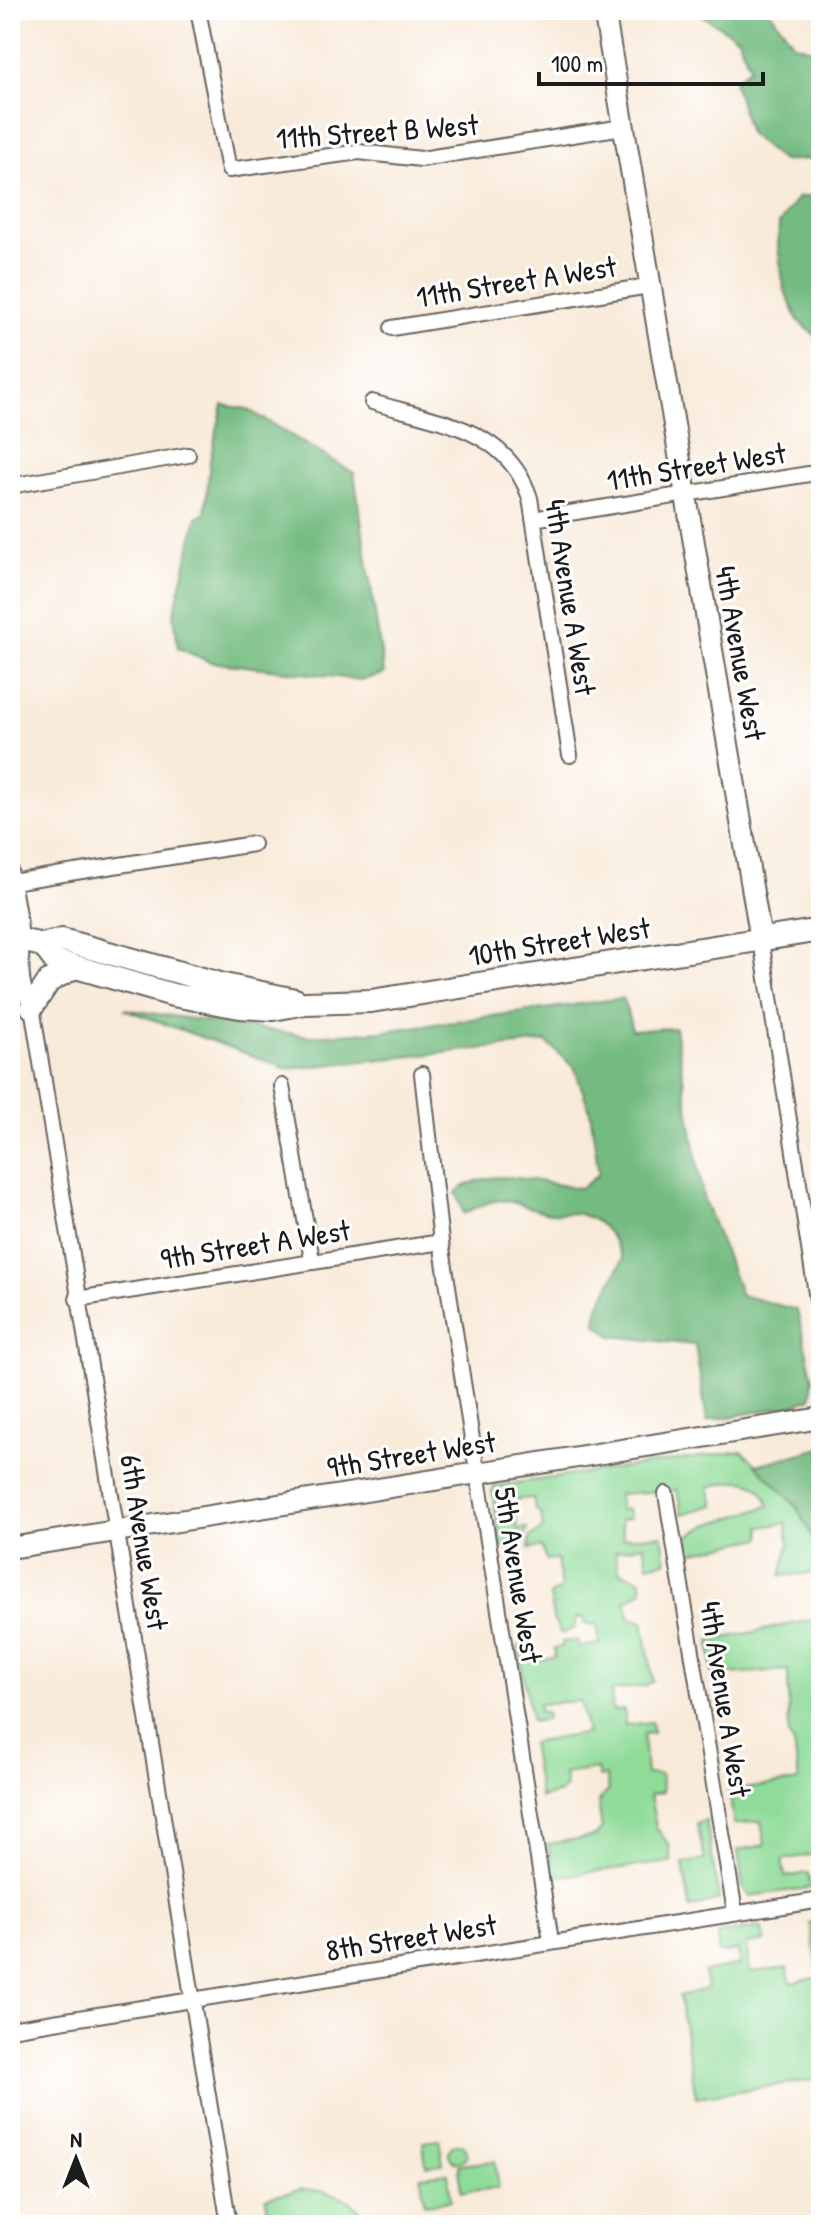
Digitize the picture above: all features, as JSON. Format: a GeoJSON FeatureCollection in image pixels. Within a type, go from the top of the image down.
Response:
{"type":"FeatureCollection","features":[{"type":"Feature","properties":{"kind":"main road","name":"10th Street West"},"geometry":{"type":"LineString","coordinates":[[43,945],[55,961],[75,967],[205,1002],[273,1009],[306,1003],[371,1001],[821,930]]}},
{"type":"Feature","properties":{"kind":"main road","name":"10th Street West"},"geometry":{"type":"LineString","coordinates":[[15,939],[43,945],[62,940],[224,985],[306,1003]]}},
{"type":"Feature","properties":{"kind":"main road"},"geometry":{"type":"LineString","coordinates":[[32,1007],[49,981],[75,967]]}},
{"type":"Feature","properties":{"kind":"street","name":"11th Street B West"},"geometry":{"type":"LineString","coordinates":[[198,10],[229,170],[359,152],[421,159],[623,127]]}},
{"type":"Feature","properties":{"kind":"street","name":"4th Avenue West"},"geometry":{"type":"LineString","coordinates":[[604,10],[761,940],[818,1306]]}},
{"type":"Feature","properties":{"kind":"street","name":"11th Street A West"},"geometry":{"type":"LineString","coordinates":[[392,328],[649,286]]}},
{"type":"Feature","properties":{"kind":"street","name":"4th Avenue A West"},"geometry":{"type":"LineString","coordinates":[[372,402],[464,429],[494,444],[524,477],[570,755]]}},
{"type":"Feature","properties":{"kind":"street"},"geometry":{"type":"LineString","coordinates":[[10,486],[188,455]]}},
{"type":"Feature","properties":{"kind":"street","name":"11th Street West"},"geometry":{"type":"LineString","coordinates":[[533,519],[821,472]]}},
{"type":"Feature","properties":{"kind":"street"},"geometry":{"type":"LineString","coordinates":[[11,876],[253,844]]}},
{"type":"Feature","properties":{"kind":"street","name":"6th Avenue West"},"geometry":{"type":"LineString","coordinates":[[11,876],[20,975],[23,993],[32,1007],[229,2225]]}},
{"type":"Feature","properties":{"kind":"street","name":"5th Avenue West"},"geometry":{"type":"LineString","coordinates":[[422,1074],[441,1242],[551,1941]]}},
{"type":"Feature","properties":{"kind":"street"},"geometry":{"type":"LineString","coordinates":[[282,1086],[312,1260]]}},
{"type":"Feature","properties":{"kind":"street","name":"9th Street A West"},"geometry":{"type":"LineString","coordinates":[[77,1299],[441,1242]]}},
{"type":"Feature","properties":{"kind":"street","name":"9th Street West"},"geometry":{"type":"LineString","coordinates":[[10,1548],[821,1418]]}},
{"type":"Feature","properties":{"kind":"street","name":"4th Avenue A West"},"geometry":{"type":"LineString","coordinates":[[666,1494],[735,1912]]}},
{"type":"Feature","properties":{"kind":"street","name":"8th Street West"},"geometry":{"type":"LineString","coordinates":[[10,2029],[821,1900]]}},
{"type":"Feature","properties":{"kind":"green space"},"geometry":{"type":"Polygon","coordinates":[[[693,10],[769,10],[794,44],[821,51],[821,158],[782,161],[749,134],[734,81],[750,67],[738,38],[693,10]]]}},
{"type":"Feature","properties":{"kind":"green space"},"geometry":{"type":"Polygon","coordinates":[[[798,197],[821,197],[821,341],[798,320],[784,289],[778,247],[779,224],[798,197]]]}},
{"type":"Feature","properties":{"kind":"green space"},"geometry":{"type":"Polygon","coordinates":[[[223,405],[247,409],[354,473],[384,674],[362,680],[210,662],[178,648],[174,613],[197,517],[205,514],[210,460],[223,405]]]}},
{"type":"Feature","properties":{"kind":"green space"},"geometry":{"type":"Polygon","coordinates":[[[623,998],[632,1030],[675,1028],[703,1197],[741,1295],[797,1310],[813,1379],[811,1398],[794,1405],[707,1421],[695,1345],[611,1336],[596,1323],[598,1308],[623,1259],[603,1227],[578,1214],[545,1212],[505,1201],[488,1203],[464,1214],[456,1192],[485,1179],[516,1178],[581,1188],[599,1174],[590,1111],[574,1067],[546,1042],[288,1069],[124,1009],[309,1036],[384,1031],[623,998]]]}},
{"type":"Feature","properties":{"kind":"green space"},"geometry":{"type":"Polygon","coordinates":[[[821,1448],[821,1553],[795,1504],[756,1465],[821,1448]]]}},
{"type":"Feature","properties":{"kind":"green space"},"geometry":{"type":"Polygon","coordinates":[[[742,1451],[782,1490],[805,1520],[819,1554],[821,1572],[781,1576],[789,1543],[786,1523],[761,1527],[762,1538],[690,1553],[687,1537],[707,1525],[769,1506],[760,1488],[753,1484],[738,1481],[709,1487],[714,1505],[682,1514],[677,1490],[618,1494],[620,1510],[628,1509],[630,1518],[621,1520],[623,1538],[662,1535],[666,1561],[648,1565],[644,1545],[615,1551],[619,1571],[641,1580],[642,1591],[626,1601],[629,1618],[643,1621],[653,1681],[645,1686],[611,1691],[613,1711],[624,1710],[625,1725],[651,1722],[653,1733],[643,1734],[646,1774],[661,1774],[662,1792],[650,1795],[656,1827],[669,1845],[671,1862],[553,1877],[548,1844],[595,1836],[602,1829],[598,1802],[609,1790],[606,1776],[599,1777],[597,1769],[564,1774],[566,1787],[560,1793],[540,1798],[531,1743],[587,1733],[580,1701],[538,1704],[539,1712],[546,1712],[547,1719],[532,1722],[518,1647],[532,1643],[535,1660],[555,1657],[554,1648],[562,1647],[562,1642],[577,1640],[579,1647],[600,1644],[597,1625],[585,1624],[583,1617],[576,1618],[575,1628],[561,1634],[553,1619],[550,1595],[561,1589],[557,1559],[546,1560],[541,1547],[529,1549],[530,1537],[543,1529],[541,1514],[535,1509],[533,1498],[512,1500],[518,1529],[527,1528],[518,1544],[501,1548],[492,1491],[495,1486],[742,1451]]]}},
{"type":"Feature","properties":{"kind":"green space"},"geometry":{"type":"Polygon","coordinates":[[[821,1618],[821,1853],[782,1860],[785,1877],[808,1873],[810,1888],[749,1896],[743,1889],[738,1850],[765,1845],[761,1821],[734,1824],[729,1791],[799,1781],[794,1744],[789,1736],[788,1670],[712,1675],[710,1641],[821,1618]]]}},
{"type":"Feature","properties":{"kind":"green space"},"geometry":{"type":"Polygon","coordinates":[[[706,1820],[719,1900],[690,1908],[683,1863],[705,1860],[697,1824],[706,1820]]]}},
{"type":"Feature","properties":{"kind":"green space"},"geometry":{"type":"Polygon","coordinates":[[[821,1921],[821,2079],[696,2097],[679,1996],[707,1989],[704,1972],[740,1965],[738,1950],[719,1953],[717,1934],[761,1927],[766,1941],[747,1944],[750,1972],[787,1968],[791,1983],[819,1977],[810,1923],[821,1921]]]}},
{"type":"Feature","properties":{"kind":"green space"},"geometry":{"type":"Polygon","coordinates":[[[439,2139],[443,2164],[426,2166],[423,2141],[439,2139]]]}},
{"type":"Feature","properties":{"kind":"green space"},"geometry":{"type":"Polygon","coordinates":[[[454,2144],[462,2144],[467,2153],[465,2160],[454,2162],[449,2157],[449,2149],[454,2144]]]}},
{"type":"Feature","properties":{"kind":"green space"},"geometry":{"type":"Polygon","coordinates":[[[495,2161],[498,2188],[461,2192],[459,2165],[495,2161]]]}},
{"type":"Feature","properties":{"kind":"green space"},"geometry":{"type":"Polygon","coordinates":[[[448,2173],[451,2201],[424,2204],[421,2176],[448,2173]]]}},
{"type":"Feature","properties":{"kind":"green space"},"geometry":{"type":"Polygon","coordinates":[[[303,2189],[324,2191],[350,2201],[370,2225],[270,2225],[266,2198],[303,2189]]]}}]}
